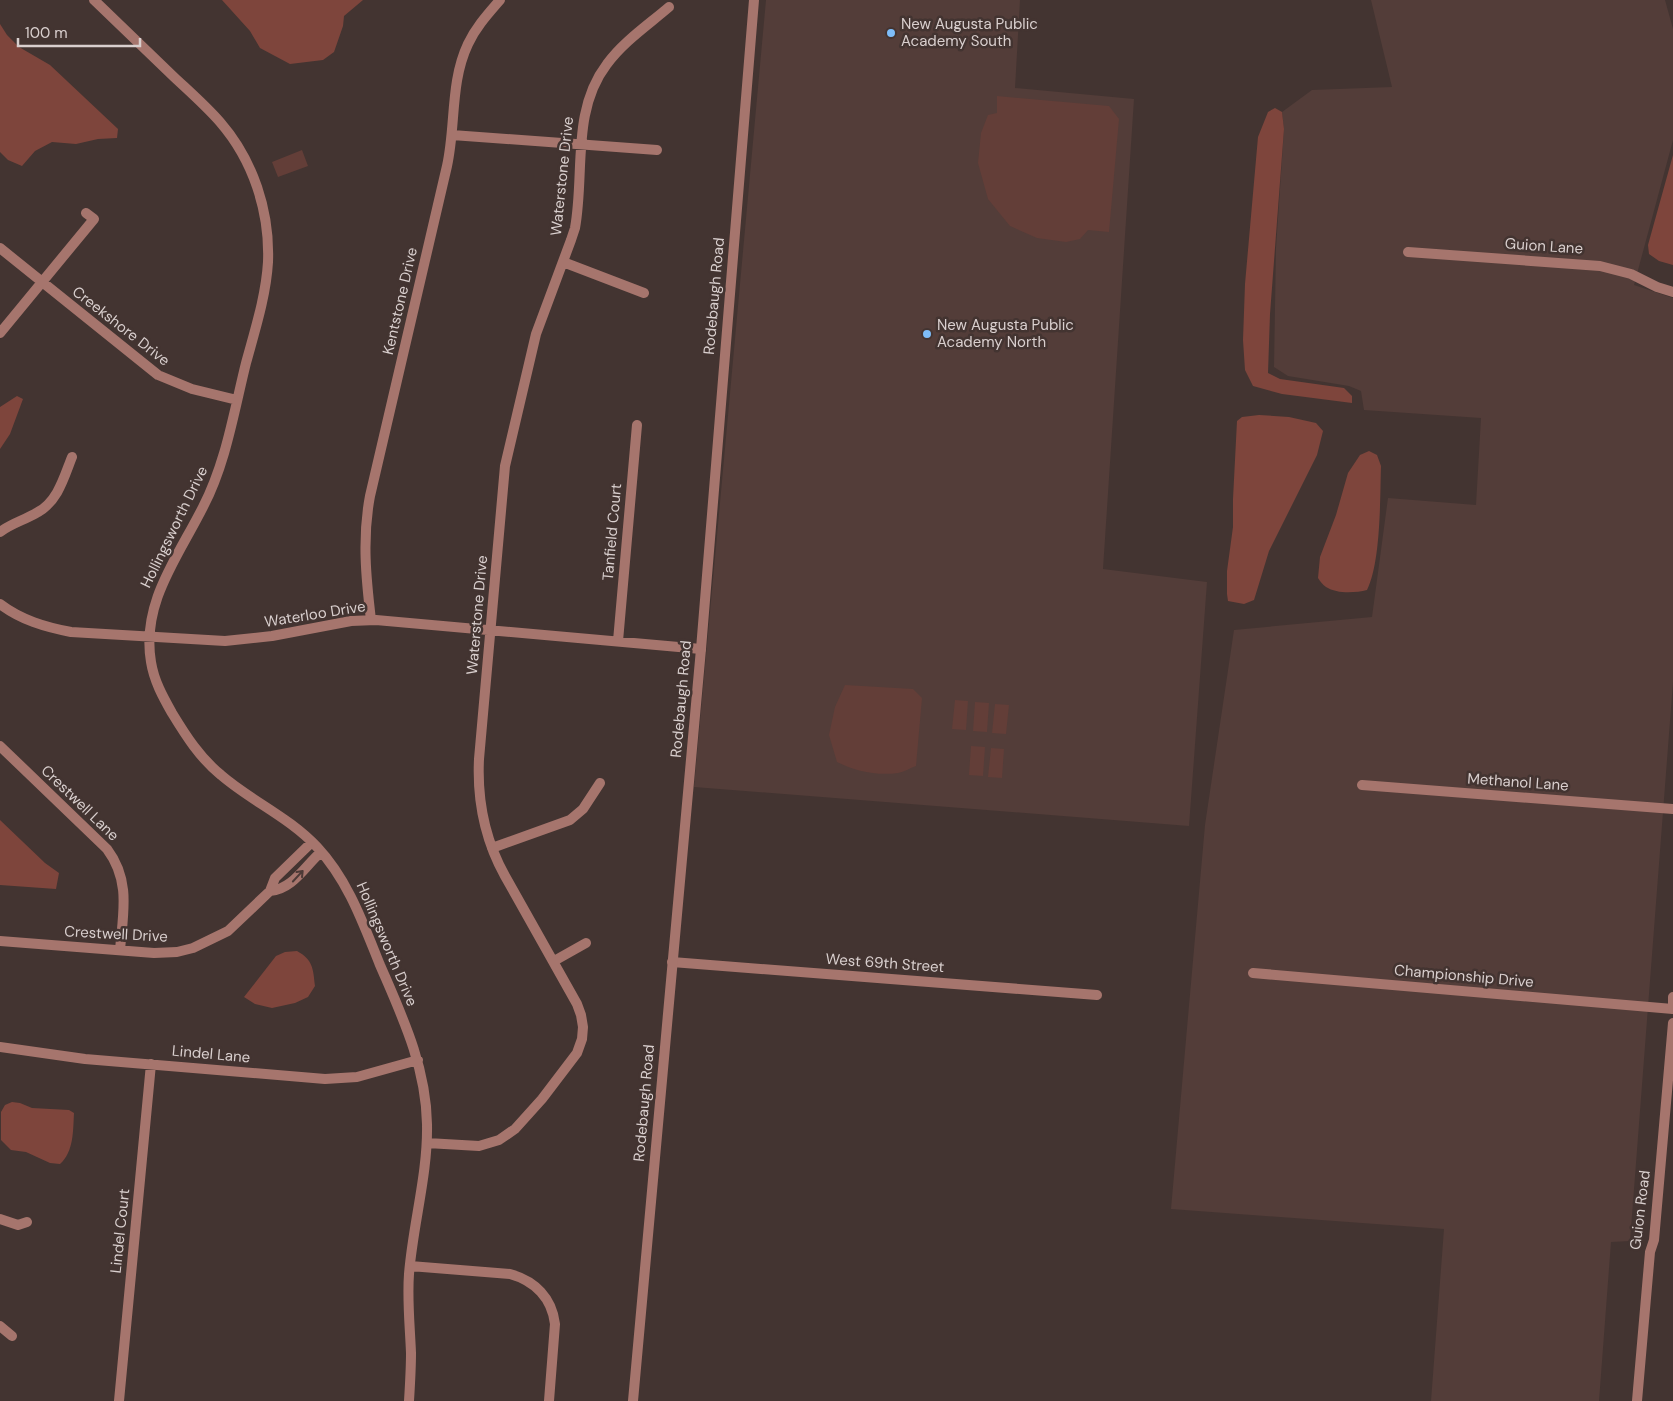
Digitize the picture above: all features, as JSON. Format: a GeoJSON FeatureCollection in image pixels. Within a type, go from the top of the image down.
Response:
{"type":"FeatureCollection","features":[{"type":"Feature","properties":{"kind":"street","name":"Hollingsworth Drive"},"geometry":{"type":"LineString","coordinates":[[94,0],[218,120],[238,148],[257,187],[267,229],[267,268],[264,293],[237,400],[216,478],[202,509],[160,587],[152,611],[149,635],[151,662],[157,684],[191,744],[220,775],[294,826],[312,842],[344,881],[356,906],[418,1060],[426,1097],[427,1143],[410,1266],[408,1298],[411,1366],[409,1401]]}},
{"type":"Feature","properties":{"kind":"street","name":"Kentstone Drive"},"geometry":{"type":"LineString","coordinates":[[371,620],[365,570],[367,511],[447,166],[452,135],[456,85],[463,54],[476,30],[500,0]]}},
{"type":"Feature","properties":{"kind":"street","name":"Rodebaugh Road"},"geometry":{"type":"LineString","coordinates":[[633,1401],[701,649],[754,0]]}},
{"type":"Feature","properties":{"kind":"street","name":"Waterstone Drive"},"geometry":{"type":"LineString","coordinates":[[427,1143],[473,1146],[486,1145],[503,1138],[520,1124],[573,1060],[581,1042],[582,1019],[577,1004],[505,876],[492,848],[482,812],[478,774],[490,630],[505,466],[536,334],[572,240],[586,105],[600,73],[615,55],[669,7]]}},
{"type":"Feature","properties":{"kind":"street"},"geometry":{"type":"LineString","coordinates":[[452,135],[656,150]]}},
{"type":"Feature","properties":{"kind":"street"},"geometry":{"type":"LineString","coordinates":[[0,334],[94,219],[86,213]]}},
{"type":"Feature","properties":{"kind":"street","name":"Creekshore Drive"},"geometry":{"type":"LineString","coordinates":[[0,248],[158,375],[192,389],[237,400]]}},
{"type":"Feature","properties":{"kind":"street","name":"Guion Lane"},"geometry":{"type":"LineString","coordinates":[[1408,252],[1600,266],[1630,274],[1657,287],[1673,292]]}},
{"type":"Feature","properties":{"kind":"street"},"geometry":{"type":"LineString","coordinates":[[563,262],[644,294]]}},
{"type":"Feature","properties":{"kind":"street","name":"Tanfield Court"},"geometry":{"type":"LineString","coordinates":[[618,641],[637,425]]}},
{"type":"Feature","properties":{"kind":"street"},"geometry":{"type":"LineString","coordinates":[[0,532],[38,512],[48,504],[58,491],[72,457]]}},
{"type":"Feature","properties":{"kind":"street","name":"Waterloo Drive"},"geometry":{"type":"LineString","coordinates":[[0,604],[28,620],[49,628],[71,632],[216,640],[250,639],[333,623],[371,620],[701,649]]}},
{"type":"Feature","properties":{"kind":"street","name":"Crestwell Lane"},"geometry":{"type":"LineString","coordinates":[[0,746],[107,848],[117,864],[122,876],[124,891],[120,950]]}},
{"type":"Feature","properties":{"kind":"street"},"geometry":{"type":"LineString","coordinates":[[492,848],[570,820],[583,808],[600,783]]}},
{"type":"Feature","properties":{"kind":"street","name":"Methanol Lane"},"geometry":{"type":"LineString","coordinates":[[1362,784],[1673,809]]}},
{"type":"Feature","properties":{"kind":"street","name":"Crestwell Drive"},"geometry":{"type":"LineString","coordinates":[[0,942],[168,953],[202,945],[231,928],[270,892],[275,878],[312,842]]}},
{"type":"Feature","properties":{"kind":"street","name":"Crestwell Drive"},"geometry":{"type":"LineString","coordinates":[[270,892],[281,890],[294,880],[321,852]]}},
{"type":"Feature","properties":{"kind":"street"},"geometry":{"type":"LineString","coordinates":[[554,961],[586,944]]}},
{"type":"Feature","properties":{"kind":"street","name":"West 69th Street"},"geometry":{"type":"LineString","coordinates":[[672,962],[1097,994]]}},
{"type":"Feature","properties":{"kind":"street","name":"Championship Drive"},"geometry":{"type":"LineString","coordinates":[[1253,973],[1673,1009]]}},
{"type":"Feature","properties":{"kind":"street"},"geometry":{"type":"LineString","coordinates":[[1673,996],[1673,1009]]}},
{"type":"Feature","properties":{"kind":"street","name":"Guion Road"},"geometry":{"type":"LineString","coordinates":[[1637,1401],[1650,1252],[1654,1240],[1673,1023]]}},
{"type":"Feature","properties":{"kind":"street","name":"Lindel Lane"},"geometry":{"type":"LineString","coordinates":[[0,1047],[85,1059],[333,1079],[357,1077],[418,1060]]}},
{"type":"Feature","properties":{"kind":"street","name":"Lindel Court"},"geometry":{"type":"LineString","coordinates":[[119,1401],[152,1064]]}},
{"type":"Feature","properties":{"kind":"street"},"geometry":{"type":"LineString","coordinates":[[0,1219],[18,1225],[27,1222]]}},
{"type":"Feature","properties":{"kind":"street"},"geometry":{"type":"LineString","coordinates":[[410,1266],[510,1274],[536,1286],[554,1312],[555,1324],[549,1401]]}},
{"type":"Feature","properties":{"kind":"street"},"geometry":{"type":"LineString","coordinates":[[0,1326],[12,1336]]}},
{"type":"Feature","properties":{"kind":"shaded area"},"geometry":{"type":"Polygon","coordinates":[[[222,0],[363,0],[344,16],[343,26],[334,52],[323,60],[290,64],[260,48],[250,31],[222,0]]]}},
{"type":"Feature","properties":{"kind":"shaded area","name":"New Augusta Public Academy North"},"geometry":{"type":"Polygon","coordinates":[[[766,0],[1020,0],[1015,88],[1134,99],[1103,569],[1207,582],[1189,826],[694,787],[766,0]]]}},
{"type":"Feature","properties":{"kind":"shaded area"},"geometry":{"type":"Polygon","coordinates":[[[1371,0],[1665,0],[1673,29],[1673,140],[1634,285],[1673,298],[1673,682],[1630,1241],[1611,1242],[1599,1401],[1431,1401],[1444,1229],[1171,1209],[1205,825],[1234,630],[1372,617],[1388,498],[1476,505],[1481,418],[1364,410],[1361,391],[1349,386],[1288,376],[1274,367],[1276,248],[1284,129],[1282,112],[1312,90],[1392,87],[1371,0]]]}},
{"type":"Feature","properties":{"kind":"shaded area"},"geometry":{"type":"Polygon","coordinates":[[[0,24],[7,35],[19,47],[50,65],[118,129],[117,138],[98,139],[76,144],[52,142],[35,151],[22,166],[8,160],[0,152],[0,24]]]}},
{"type":"Feature","properties":{"kind":"shaded area"},"geometry":{"type":"Polygon","coordinates":[[[997,96],[1109,106],[1119,119],[1109,232],[1088,230],[1080,239],[1066,242],[1037,238],[1010,226],[988,199],[978,163],[981,133],[988,115],[997,113],[997,96]]]}},
{"type":"Feature","properties":{"kind":"shaded area"},"geometry":{"type":"Polygon","coordinates":[[[1275,108],[1282,112],[1284,129],[1270,314],[1268,373],[1280,379],[1344,388],[1352,396],[1352,403],[1282,394],[1253,386],[1245,370],[1243,340],[1245,284],[1258,137],[1268,112],[1275,108]]]}},
{"type":"Feature","properties":{"kind":"shaded area"},"geometry":{"type":"Polygon","coordinates":[[[302,150],[308,166],[278,177],[272,162],[302,150]]]}},
{"type":"Feature","properties":{"kind":"shaded area"},"geometry":{"type":"Polygon","coordinates":[[[1673,155],[1673,265],[1659,261],[1649,254],[1648,245],[1673,155]]]}},
{"type":"Feature","properties":{"kind":"shaded area"},"geometry":{"type":"Polygon","coordinates":[[[17,396],[23,399],[10,434],[0,449],[0,407],[17,396]]]}},
{"type":"Feature","properties":{"kind":"shaded area"},"geometry":{"type":"Polygon","coordinates":[[[1259,415],[1289,417],[1316,423],[1323,431],[1317,455],[1269,551],[1254,600],[1244,604],[1228,601],[1227,594],[1227,571],[1233,527],[1237,421],[1242,417],[1259,415]]]}},
{"type":"Feature","properties":{"kind":"shaded area"},"geometry":{"type":"Polygon","coordinates":[[[1369,451],[1377,455],[1381,466],[1379,530],[1372,578],[1367,590],[1352,592],[1335,591],[1326,587],[1318,578],[1320,557],[1336,515],[1348,473],[1360,455],[1369,451]]]}},
{"type":"Feature","properties":{"kind":"shaded area"},"geometry":{"type":"Polygon","coordinates":[[[845,685],[913,689],[922,698],[916,766],[900,772],[882,774],[851,768],[837,762],[829,735],[835,707],[845,685]]]}},
{"type":"Feature","properties":{"kind":"shaded area"},"geometry":{"type":"Polygon","coordinates":[[[955,700],[968,701],[966,730],[952,729],[955,700]]]}},
{"type":"Feature","properties":{"kind":"shaded area"},"geometry":{"type":"Polygon","coordinates":[[[975,702],[989,703],[987,732],[973,731],[975,702]]]}},
{"type":"Feature","properties":{"kind":"shaded area"},"geometry":{"type":"Polygon","coordinates":[[[995,704],[1009,705],[1006,734],[992,733],[995,704]]]}},
{"type":"Feature","properties":{"kind":"shaded area"},"geometry":{"type":"Polygon","coordinates":[[[971,746],[985,747],[983,776],[969,775],[971,746]]]}},
{"type":"Feature","properties":{"kind":"shaded area"},"geometry":{"type":"Polygon","coordinates":[[[991,748],[1004,749],[1002,778],[988,777],[991,748]]]}},
{"type":"Feature","properties":{"kind":"shaded area"},"geometry":{"type":"Polygon","coordinates":[[[0,820],[45,863],[59,873],[56,889],[0,885],[0,820]]]}},
{"type":"Feature","properties":{"kind":"shaded area"},"geometry":{"type":"Polygon","coordinates":[[[297,951],[309,961],[313,969],[315,986],[308,997],[295,1003],[272,1008],[255,1004],[244,997],[276,956],[285,952],[297,951]]]}},
{"type":"Feature","properties":{"kind":"shaded area"},"geometry":{"type":"Polygon","coordinates":[[[12,1102],[32,1108],[69,1110],[74,1113],[70,1147],[65,1159],[60,1164],[50,1163],[26,1152],[11,1150],[1,1140],[1,1112],[5,1105],[12,1102]]]}},
{"type":"Feature","properties":{"kind":"place","name":"New Augusta Public Academy South"},"geometry":{"type":"Point","coordinates":[891,33]}},
{"type":"Feature","properties":{"kind":"place","name":"New Augusta Public Academy North"},"geometry":{"type":"Point","coordinates":[927,334]}}]}
